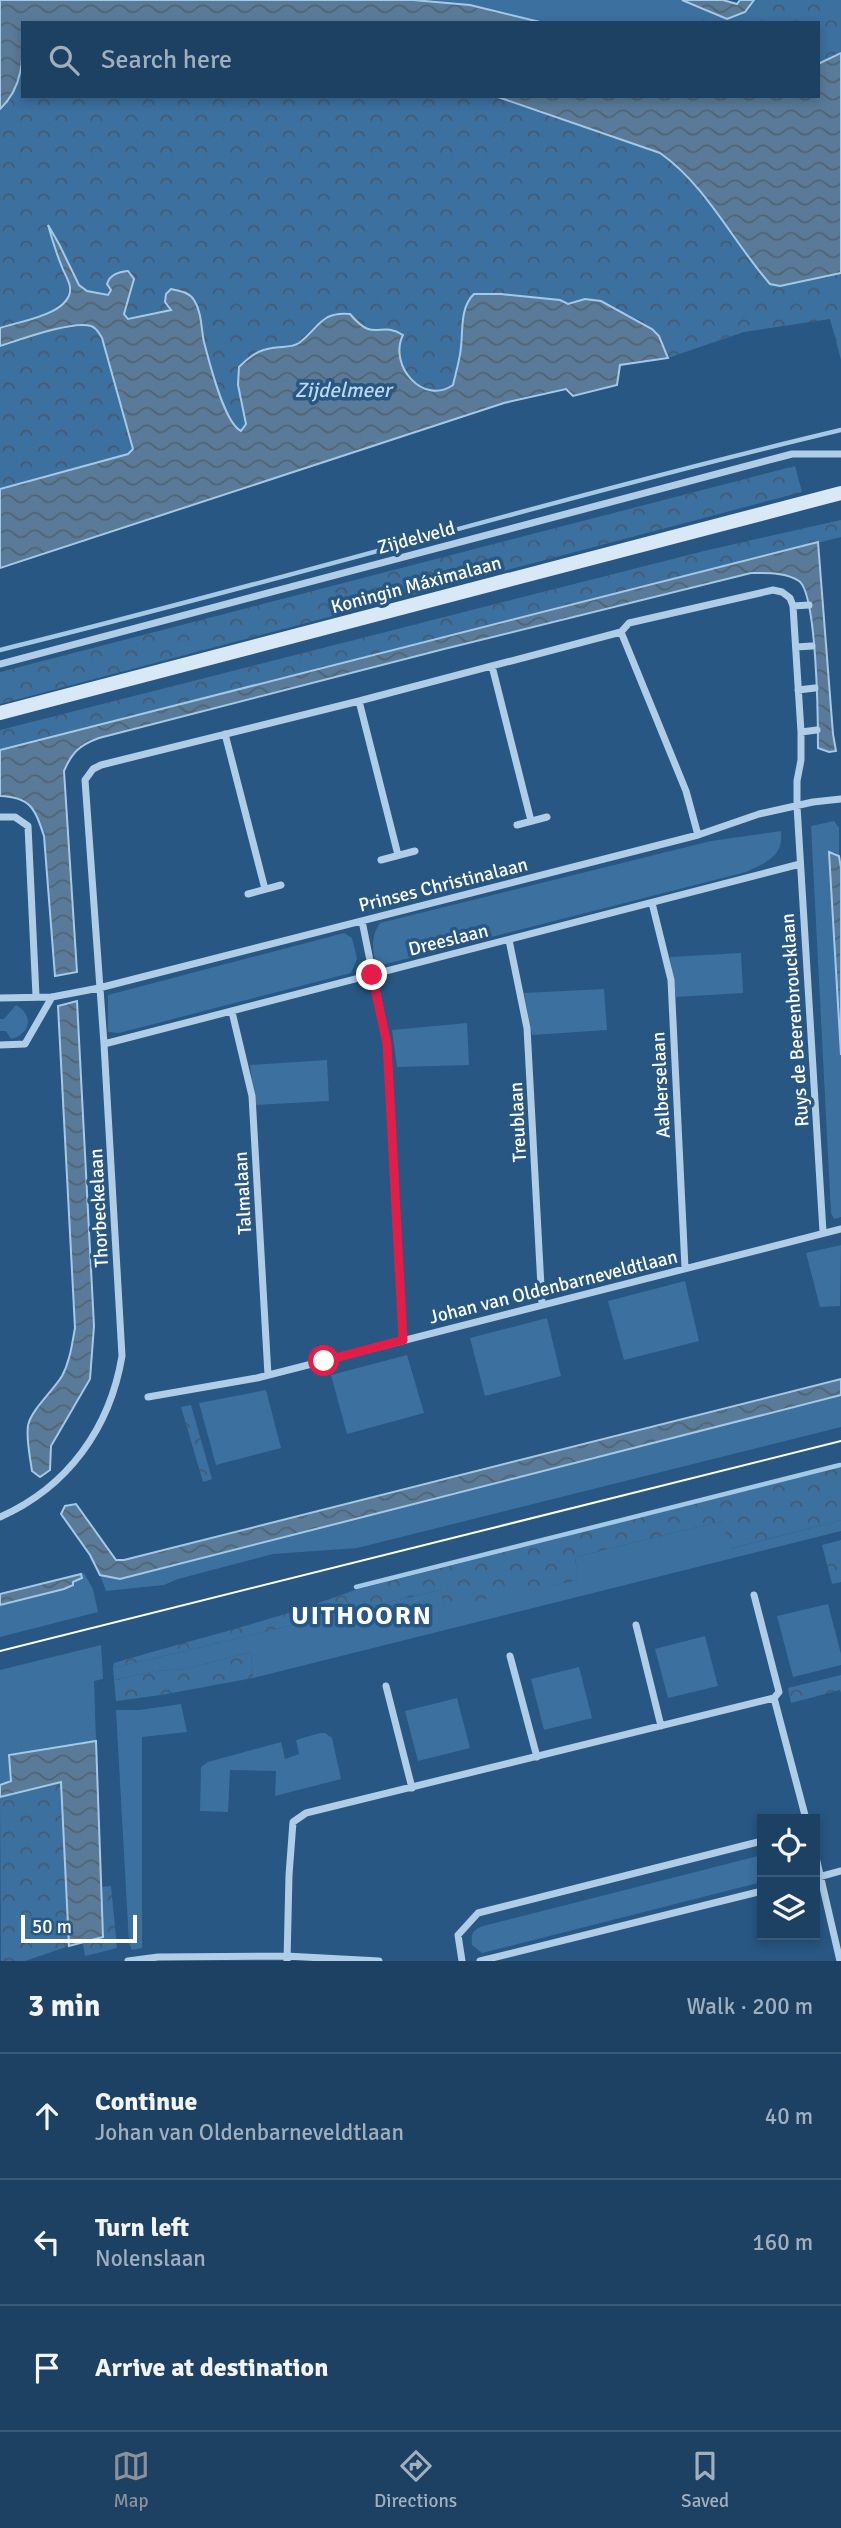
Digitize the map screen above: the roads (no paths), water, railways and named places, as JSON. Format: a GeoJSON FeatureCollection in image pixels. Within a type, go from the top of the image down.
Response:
{"type":"FeatureCollection","features":[{"type":"Feature","properties":{"kind":"street","name":"Zijdelveld"},"geometry":{"type":"LineString","coordinates":[[0,664],[792,454],[841,454]]}},
{"type":"Feature","properties":{"kind":"street","name":"Koningin Máximalaan"},"geometry":{"type":"LineString","coordinates":[[0,713],[841,493]]}},
{"type":"Feature","properties":{"kind":"street"},"geometry":{"type":"LineString","coordinates":[[265,889],[225,734],[621,632],[629,623],[774,590],[790,598],[793,606],[809,605]]}},
{"type":"Feature","properties":{"kind":"street","name":"Ruys de Beerenbroucklaan"},"geometry":{"type":"LineString","coordinates":[[793,606],[801,732],[796,806],[822,1232]]}},
{"type":"Feature","properties":{"kind":"street"},"geometry":{"type":"LineString","coordinates":[[621,632],[686,791],[698,835]]}},
{"type":"Feature","properties":{"kind":"street"},"geometry":{"type":"LineString","coordinates":[[796,647],[812,646]]}},
{"type":"Feature","properties":{"kind":"street"},"geometry":{"type":"LineString","coordinates":[[492,666],[531,821]]}},
{"type":"Feature","properties":{"kind":"street"},"geometry":{"type":"LineString","coordinates":[[798,690],[815,688]]}},
{"type":"Feature","properties":{"kind":"street"},"geometry":{"type":"LineString","coordinates":[[359,701],[398,855]]}},
{"type":"Feature","properties":{"kind":"street"},"geometry":{"type":"LineString","coordinates":[[801,732],[817,730]]}},
{"type":"Feature","properties":{"kind":"street","name":"Thorbeckelaan"},"geometry":{"type":"LineString","coordinates":[[0,1517],[36,1497],[63,1476],[84,1451],[101,1423],[114,1393],[122,1356],[85,780],[93,769],[101,765],[225,734]]}},
{"type":"Feature","properties":{"kind":"street","name":"Prinses Christinalaan"},"geometry":{"type":"LineString","coordinates":[[0,998],[52,997],[99,988],[698,835],[759,814],[841,799]]}},
{"type":"Feature","properties":{"kind":"street"},"geometry":{"type":"LineString","coordinates":[[0,817],[15,817],[28,826],[36,996]]}},
{"type":"Feature","properties":{"kind":"street"},"geometry":{"type":"LineString","coordinates":[[517,825],[547,817]]}},
{"type":"Feature","properties":{"kind":"street"},"geometry":{"type":"LineString","coordinates":[[382,860],[415,851]]}},
{"type":"Feature","properties":{"kind":"street","name":"Dreeslaan"},"geometry":{"type":"LineString","coordinates":[[104,1044],[800,864]]}},
{"type":"Feature","properties":{"kind":"street"},"geometry":{"type":"LineString","coordinates":[[248,894],[281,885]]}},
{"type":"Feature","properties":{"kind":"street","name":"Aalberselaan"},"geometry":{"type":"LineString","coordinates":[[652,903],[671,980],[685,1268]]}},
{"type":"Feature","properties":{"kind":"street"},"geometry":{"type":"LineString","coordinates":[[362,921],[387,1044],[403,1340]]}},
{"type":"Feature","properties":{"kind":"street","name":"Treublaan"},"geometry":{"type":"LineString","coordinates":[[509,940],[527,1028],[542,1305]]}},
{"type":"Feature","properties":{"kind":"street"},"geometry":{"type":"LineString","coordinates":[[0,1045],[25,1044],[52,997]]}},
{"type":"Feature","properties":{"kind":"street","name":"Talmalaan"},"geometry":{"type":"LineString","coordinates":[[232,1012],[252,1097],[268,1375]]}},
{"type":"Feature","properties":{"kind":"street","name":"Johan van Oldenbarneveldtlaan"},"geometry":{"type":"LineString","coordinates":[[148,1396],[268,1375],[841,1229]]}},
{"type":"Feature","properties":{"kind":"street"},"geometry":{"type":"LineString","coordinates":[[287,1959],[293,1822],[306,1813],[774,1698],[779,1692],[754,1595]]}},
{"type":"Feature","properties":{"kind":"street"},"geometry":{"type":"LineString","coordinates":[[636,1625],[661,1726]]}},
{"type":"Feature","properties":{"kind":"street"},"geometry":{"type":"LineString","coordinates":[[510,1656],[537,1757]]}},
{"type":"Feature","properties":{"kind":"street"},"geometry":{"type":"LineString","coordinates":[[386,1686],[412,1788]]}},
{"type":"Feature","properties":{"kind":"street"},"geometry":{"type":"LineString","coordinates":[[774,1698],[805,1814]]}},
{"type":"Feature","properties":{"kind":"street"},"geometry":{"type":"LineString","coordinates":[[462,1961],[458,1935],[478,1913],[757,1842]]}},
{"type":"Feature","properties":{"kind":"street"},"geometry":{"type":"LineString","coordinates":[[820,1876],[841,1871]]}},
{"type":"Feature","properties":{"kind":"street"},"geometry":{"type":"LineString","coordinates":[[820,1884],[841,1961]]}},
{"type":"Feature","properties":{"kind":"street"},"geometry":{"type":"LineString","coordinates":[[480,1961],[757,1892]]}},
{"type":"Feature","properties":{"kind":"street"},"geometry":{"type":"LineString","coordinates":[[130,1961],[159,1957],[379,1961]]}},
{"type":"Feature","properties":{"kind":"water"},"geometry":{"type":"Polygon","coordinates":[[[0,0],[413,0],[470,5],[536,21],[21,21],[21,69],[14,90],[0,109],[0,0]]]}},
{"type":"Feature","properties":{"kind":"water"},"geometry":{"type":"Polygon","coordinates":[[[682,0],[723,0],[737,4],[740,0],[754,0],[745,12],[727,19],[682,0]]]}},
{"type":"Feature","properties":{"kind":"water"},"geometry":{"type":"Polygon","coordinates":[[[841,53],[841,273],[780,286],[770,284],[705,197],[660,153],[501,98],[820,98],[820,63],[841,53]]]}},
{"type":"Feature","properties":{"kind":"water","name":"Zijdelmeer"},"geometry":{"type":"Polygon","coordinates":[[[48,225],[79,285],[87,291],[108,295],[111,290],[107,284],[110,278],[128,271],[134,279],[124,314],[128,319],[171,310],[165,302],[166,294],[171,289],[192,297],[199,310],[204,342],[218,391],[229,416],[241,431],[246,424],[238,385],[239,367],[262,350],[296,345],[321,322],[333,315],[350,314],[365,328],[395,331],[403,335],[400,358],[404,370],[420,386],[430,390],[442,390],[453,385],[464,312],[474,294],[560,300],[568,304],[585,299],[601,301],[652,329],[659,336],[668,358],[620,365],[617,385],[573,396],[566,389],[504,403],[0,568],[0,489],[128,454],[133,449],[102,338],[95,328],[83,325],[60,328],[0,346],[0,328],[44,315],[63,304],[69,296],[70,287],[48,225]]]}},
{"type":"Feature","properties":{"kind":"water"},"geometry":{"type":"Polygon","coordinates":[[[818,542],[836,751],[829,752],[818,748],[813,632],[805,591],[794,578],[763,573],[751,573],[444,649],[99,738],[77,750],[64,771],[77,972],[55,976],[44,836],[38,818],[30,806],[19,799],[0,796],[0,750],[818,542]]]}},
{"type":"Feature","properties":{"kind":"water"},"geometry":{"type":"Polygon","coordinates":[[[829,852],[839,856],[841,868],[841,1055],[829,852]]]}},
{"type":"Feature","properties":{"kind":"water"},"geometry":{"type":"Polygon","coordinates":[[[77,1001],[94,1326],[90,1379],[51,1446],[50,1470],[40,1477],[32,1471],[28,1426],[33,1414],[62,1376],[75,1328],[58,1006],[77,1001]]]}},
{"type":"Feature","properties":{"kind":"water"},"geometry":{"type":"Polygon","coordinates":[[[841,1379],[841,1395],[120,1579],[100,1575],[90,1555],[61,1514],[65,1506],[76,1504],[116,1560],[124,1560],[841,1379]]]}},
{"type":"Feature","properties":{"kind":"water"},"geometry":{"type":"Polygon","coordinates":[[[81,1574],[82,1578],[64,1589],[0,1605],[0,1594],[81,1574]]]}},
{"type":"Feature","properties":{"kind":"water"},"geometry":{"type":"Polygon","coordinates":[[[96,1741],[103,1937],[69,1946],[61,1782],[0,1797],[0,1785],[11,1781],[9,1755],[96,1741]]]}},
{"type":"Feature","properties":{"kind":"waterway"},"geometry":{"type":"LineString","coordinates":[[0,650],[630,483],[841,430]]}},
{"type":"Feature","properties":{"kind":"waterway"},"geometry":{"type":"LineString","coordinates":[[356,1587],[840,1465]]}},
{"type":"Feature","properties":{"kind":"tram line"},"geometry":{"type":"LineString","coordinates":[[0,1651],[841,1441]]}},
{"type":"Feature","properties":{"kind":"district","name":"UITHOORN"},"geometry":{"type":"Point","coordinates":[362,1615]}}]}
